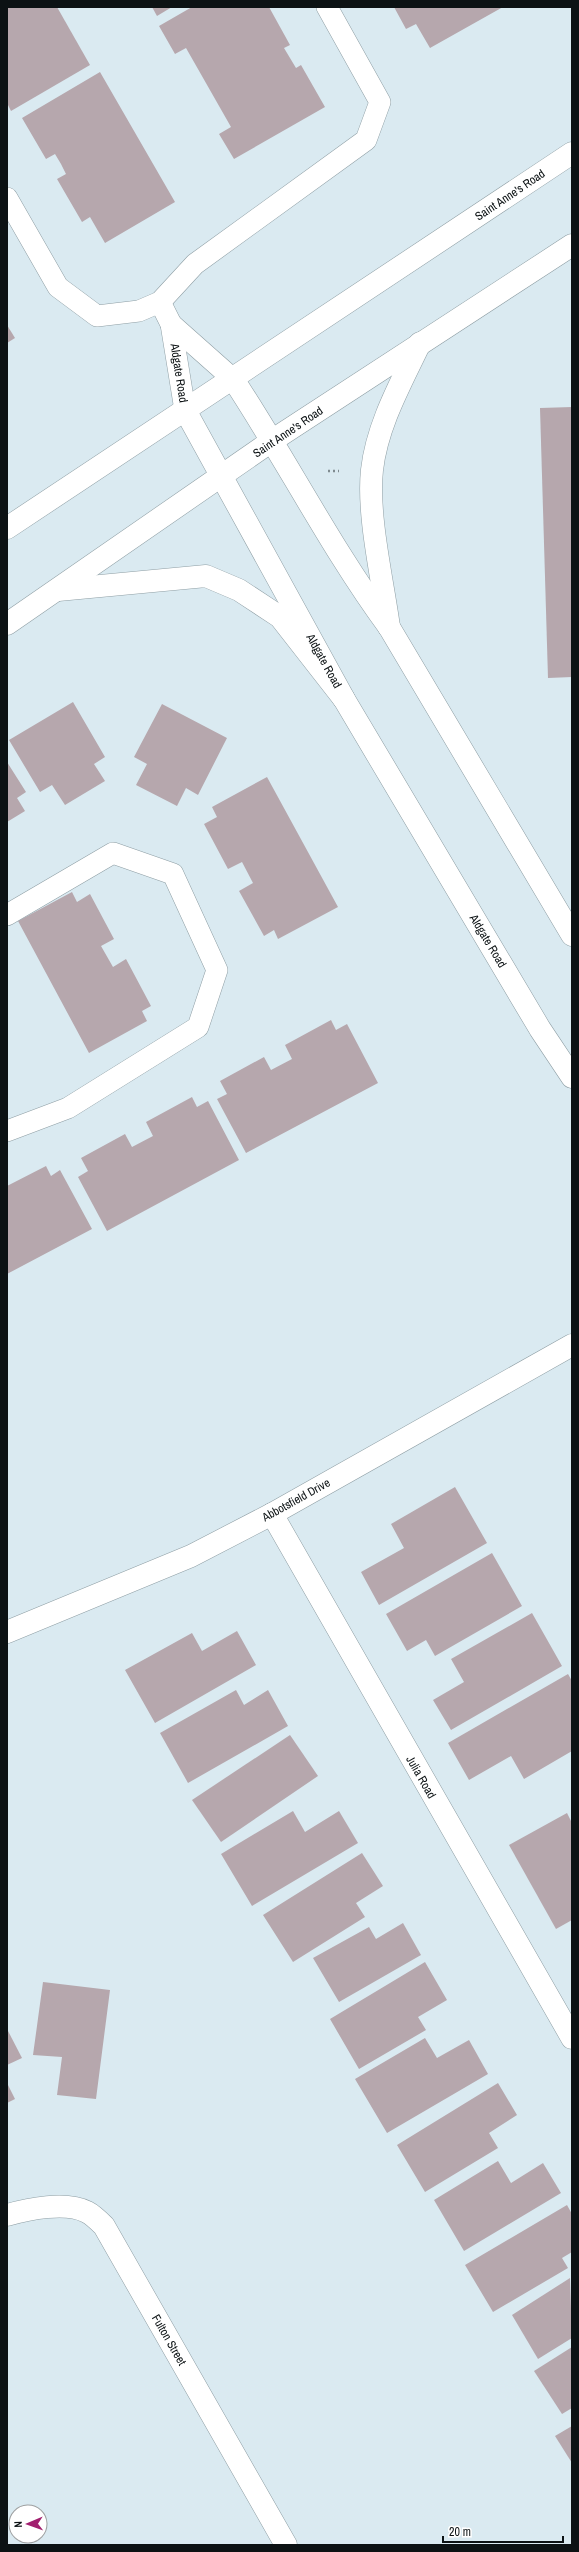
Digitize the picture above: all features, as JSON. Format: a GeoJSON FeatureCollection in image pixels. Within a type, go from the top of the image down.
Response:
{"type":"FeatureCollection","features":[{"type":"Feature","properties":{"kind":"street","name":"Saint Anne's Road"},"geometry":{"type":"LineString","coordinates":[[7,528],[572,153]]}},
{"type":"Feature","properties":{"kind":"street","name":"Saint Anne's Road"},"geometry":{"type":"LineString","coordinates":[[7,624],[222,478],[274,440],[572,245]]}},
{"type":"Feature","properties":{"kind":"street"},"geometry":{"type":"LineString","coordinates":[[389,627],[372,508],[372,471],[379,437],[421,343]]}},
{"type":"Feature","properties":{"kind":"street","name":"Aldgate Road"},"geometry":{"type":"LineString","coordinates":[[233,379],[274,440],[357,583],[389,627],[572,935]]}},
{"type":"Feature","properties":{"kind":"street","name":"Aldgate Road"},"geometry":{"type":"LineString","coordinates":[[185,410],[344,699],[540,1029],[572,1077]]}},
{"type":"Feature","properties":{"kind":"street"},"geometry":{"type":"LineString","coordinates":[[55,590],[167,578],[206,576],[239,590],[280,618],[344,699]]}},
{"type":"Feature","properties":{"kind":"street","name":"Abbotsfield Drive"},"geometry":{"type":"LineString","coordinates":[[7,1632],[191,1556],[272,1514],[572,1345]]}},
{"type":"Feature","properties":{"kind":"street","name":"Julia Road"},"geometry":{"type":"LineString","coordinates":[[272,1514],[572,2038]]}},
{"type":"Feature","properties":{"kind":"street","name":"Fulton Street"},"geometry":{"type":"LineString","coordinates":[[7,2215],[35,2207],[65,2207],[87,2211],[104,2226],[286,2545]]}},
{"type":"Feature","properties":{"kind":"lane"},"geometry":{"type":"LineString","coordinates":[[7,198],[58,287],[97,316],[139,311],[160,302],[195,264],[366,140],[380,102],[327,7]]}},
{"type":"Feature","properties":{"kind":"lane"},"geometry":{"type":"LineString","coordinates":[[160,302],[171,324]]}},
{"type":"Feature","properties":{"kind":"lane","name":"Aldgate Road"},"geometry":{"type":"LineString","coordinates":[[171,324],[233,379]]}},
{"type":"Feature","properties":{"kind":"lane","name":"Aldgate Road"},"geometry":{"type":"LineString","coordinates":[[171,324],[185,410]]}},
{"type":"Feature","properties":{"kind":"lane"},"geometry":{"type":"LineString","coordinates":[[7,915],[113,853],[173,874],[217,970],[198,1027],[68,1108],[7,1131]]}},
{"type":"Feature","properties":{"kind":"path"},"geometry":{"type":"LineString","coordinates":[[325,470],[341,471]]}},
{"type":"Feature","properties":{"kind":"building"},"geometry":{"type":"Polygon","coordinates":[[[7,7],[57,7],[90,65],[11,111],[7,103],[7,7]]]}},
{"type":"Feature","properties":{"kind":"building"},"geometry":{"type":"Polygon","coordinates":[[[152,7],[172,7],[157,16],[152,7]]]}},
{"type":"Feature","properties":{"kind":"building"},"geometry":{"type":"Polygon","coordinates":[[[192,7],[269,7],[290,45],[284,48],[296,68],[301,65],[325,107],[234,159],[219,134],[231,127],[186,48],[175,54],[159,26],[192,7]]]}},
{"type":"Feature","properties":{"kind":"building"},"geometry":{"type":"Polygon","coordinates":[[[394,7],[503,7],[430,48],[416,24],[406,29],[394,7]]]}},
{"type":"Feature","properties":{"kind":"building"},"geometry":{"type":"Polygon","coordinates":[[[100,72],[175,202],[105,243],[90,217],[82,222],[57,179],[66,174],[55,154],[46,159],[22,118],[100,72]]]}},
{"type":"Feature","properties":{"kind":"building"},"geometry":{"type":"Polygon","coordinates":[[[7,325],[15,338],[7,343],[7,325]]]}},
{"type":"Feature","properties":{"kind":"building"},"geometry":{"type":"Polygon","coordinates":[[[572,407],[572,677],[548,678],[540,408],[572,407]]]}},
{"type":"Feature","properties":{"kind":"building"},"geometry":{"type":"Polygon","coordinates":[[[73,702],[105,757],[94,764],[105,781],[65,805],[52,785],[40,792],[9,740],[73,702]]]}},
{"type":"Feature","properties":{"kind":"building"},"geometry":{"type":"Polygon","coordinates":[[[162,704],[227,738],[198,795],[186,788],[177,806],[136,785],[147,764],[134,757],[162,704]]]}},
{"type":"Feature","properties":{"kind":"building"},"geometry":{"type":"Polygon","coordinates":[[[7,762],[26,792],[17,798],[25,811],[7,822],[7,762]]]}},
{"type":"Feature","properties":{"kind":"building"},"geometry":{"type":"Polygon","coordinates":[[[267,777],[338,907],[278,939],[274,930],[264,936],[239,891],[253,883],[242,862],[228,869],[204,824],[217,817],[212,807],[267,777]]]}},
{"type":"Feature","properties":{"kind":"building"},"geometry":{"type":"Polygon","coordinates":[[[72,892],[77,902],[90,894],[114,939],[101,946],[113,967],[126,959],[151,1006],[142,1011],[147,1021],[89,1053],[18,921],[72,892]]]}},
{"type":"Feature","properties":{"kind":"building"},"geometry":{"type":"Polygon","coordinates":[[[331,1020],[336,1030],[347,1024],[378,1083],[246,1153],[217,1099],[227,1094],[220,1081],[264,1057],[271,1070],[292,1059],[285,1045],[331,1020]]]}},
{"type":"Feature","properties":{"kind":"building"},"geometry":{"type":"Polygon","coordinates":[[[192,1097],[197,1107],[208,1101],[239,1160],[107,1231],[78,1177],[88,1171],[81,1158],[125,1134],[132,1147],[153,1136],[146,1122],[192,1097]]]}},
{"type":"Feature","properties":{"kind":"building"},"geometry":{"type":"Polygon","coordinates":[[[46,1166],[51,1176],[60,1170],[92,1229],[7,1274],[7,1186],[46,1166]]]}},
{"type":"Feature","properties":{"kind":"building"},"geometry":{"type":"Polygon","coordinates":[[[455,1487],[487,1543],[379,1605],[361,1572],[404,1548],[391,1524],[455,1487]]]}},
{"type":"Feature","properties":{"kind":"building"},"geometry":{"type":"Polygon","coordinates":[[[492,1553],[522,1606],[435,1656],[426,1640],[407,1651],[386,1614],[492,1553]]]}},
{"type":"Feature","properties":{"kind":"building"},"geometry":{"type":"Polygon","coordinates":[[[532,1613],[562,1666],[451,1730],[433,1700],[464,1682],[451,1659],[532,1613]]]}},
{"type":"Feature","properties":{"kind":"building"},"geometry":{"type":"Polygon","coordinates":[[[237,1631],[256,1665],[155,1723],[125,1670],[192,1633],[202,1651],[237,1631]]]}},
{"type":"Feature","properties":{"kind":"building"},"geometry":{"type":"Polygon","coordinates":[[[568,1674],[572,1681],[572,1751],[524,1779],[511,1756],[469,1780],[448,1743],[568,1674]]]}},
{"type":"Feature","properties":{"kind":"building"},"geometry":{"type":"Polygon","coordinates":[[[236,1690],[244,1705],[268,1690],[288,1726],[188,1783],[160,1733],[236,1690]]]}},
{"type":"Feature","properties":{"kind":"building"},"geometry":{"type":"Polygon","coordinates":[[[290,1735],[318,1776],[221,1842],[192,1800],[290,1735]]]}},
{"type":"Feature","properties":{"kind":"building"},"geometry":{"type":"Polygon","coordinates":[[[293,1811],[305,1832],[339,1811],[358,1843],[252,1906],[221,1854],[293,1811]]]}},
{"type":"Feature","properties":{"kind":"building"},"geometry":{"type":"Polygon","coordinates":[[[567,1813],[572,1823],[572,1920],[556,1929],[509,1845],[567,1813]]]}},
{"type":"Feature","properties":{"kind":"building"},"geometry":{"type":"Polygon","coordinates":[[[362,1853],[383,1886],[356,1903],[365,1917],[293,1962],[263,1915],[362,1853]]]}},
{"type":"Feature","properties":{"kind":"building"},"geometry":{"type":"Polygon","coordinates":[[[403,1923],[421,1955],[339,2002],[313,1958],[369,1927],[376,1939],[403,1923]]]}},
{"type":"Feature","properties":{"kind":"building"},"geometry":{"type":"Polygon","coordinates":[[[425,1962],[447,2000],[418,2017],[426,2030],[359,2069],[330,2019],[425,1962]]]}},
{"type":"Feature","properties":{"kind":"building"},"geometry":{"type":"Polygon","coordinates":[[[43,1982],[110,1990],[96,2099],[57,2095],[62,2057],[33,2055],[43,1982]]]}},
{"type":"Feature","properties":{"kind":"building"},"geometry":{"type":"Polygon","coordinates":[[[7,2029],[22,2058],[7,2065],[7,2029]]]}},
{"type":"Feature","properties":{"kind":"building"},"geometry":{"type":"Polygon","coordinates":[[[425,2038],[437,2058],[469,2040],[488,2074],[387,2133],[355,2079],[425,2038]]]}},
{"type":"Feature","properties":{"kind":"building"},"geometry":{"type":"Polygon","coordinates":[[[7,2083],[15,2099],[7,2103],[7,2083]]]}},
{"type":"Feature","properties":{"kind":"building"},"geometry":{"type":"Polygon","coordinates":[[[498,2083],[517,2115],[489,2133],[498,2148],[425,2192],[397,2145],[498,2083]]]}},
{"type":"Feature","properties":{"kind":"building"},"geometry":{"type":"Polygon","coordinates":[[[498,2161],[511,2183],[543,2163],[561,2193],[464,2251],[434,2200],[498,2161]]]}},
{"type":"Feature","properties":{"kind":"building"},"geometry":{"type":"Polygon","coordinates":[[[567,2205],[572,2214],[572,2252],[562,2258],[568,2268],[493,2312],[465,2265],[567,2205]]]}},
{"type":"Feature","properties":{"kind":"building"},"geometry":{"type":"Polygon","coordinates":[[[570,2278],[572,2338],[538,2359],[512,2315],[570,2278]]]}},
{"type":"Feature","properties":{"kind":"building"},"geometry":{"type":"Polygon","coordinates":[[[572,2347],[572,2408],[562,2414],[534,2371],[572,2347]]]}},
{"type":"Feature","properties":{"kind":"building"},"geometry":{"type":"Polygon","coordinates":[[[572,2426],[572,2463],[555,2436],[572,2426]]]}}]}
